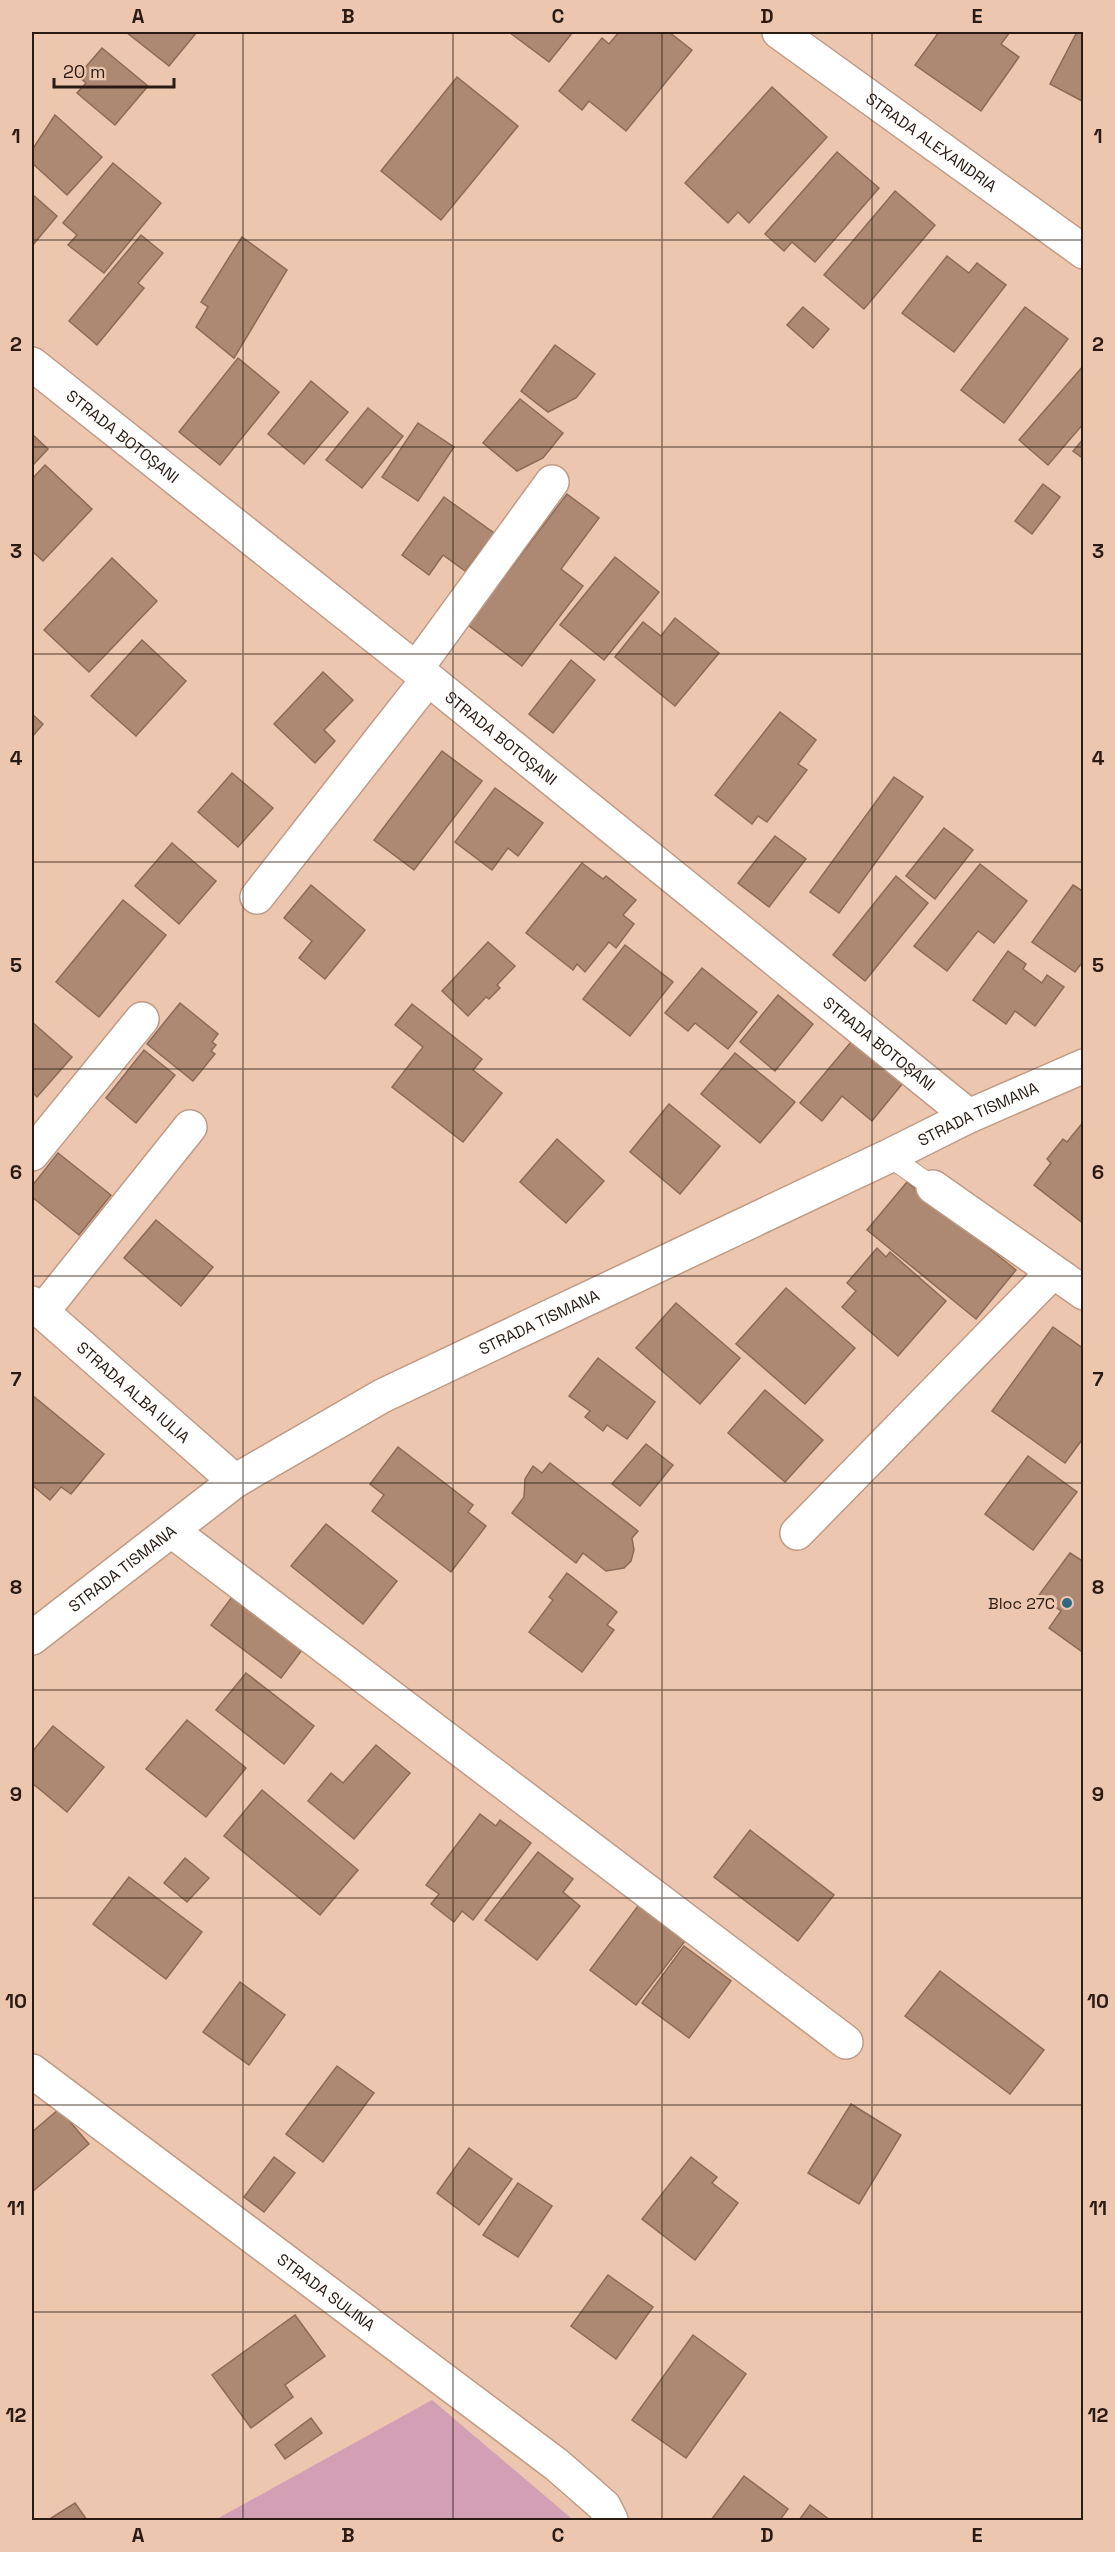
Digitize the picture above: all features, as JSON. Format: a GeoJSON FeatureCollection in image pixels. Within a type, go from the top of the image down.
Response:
{"type":"FeatureCollection","features":[{"type":"Feature","properties":{"kind":"street","name":"STRADA ALEXANDRIA"},"geometry":{"type":"LineString","coordinates":[[779,32],[1083,252]]}},
{"type":"Feature","properties":{"kind":"street","name":"STRADA BOTOȘANI"},"geometry":{"type":"LineString","coordinates":[[32,364],[422,674],[969,1116]]}},
{"type":"Feature","properties":{"kind":"street"},"geometry":{"type":"LineString","coordinates":[[257,897],[422,674],[552,482]]}},
{"type":"Feature","properties":{"kind":"street"},"geometry":{"type":"LineString","coordinates":[[32,1154],[142,1019]]}},
{"type":"Feature","properties":{"kind":"street","name":"STRADA TISMANA"},"geometry":{"type":"LineString","coordinates":[[32,1638],[235,1481],[381,1396],[969,1116],[1083,1066]]}},
{"type":"Feature","properties":{"kind":"street"},"geometry":{"type":"LineString","coordinates":[[37,1308],[190,1127]]}},
{"type":"Feature","properties":{"kind":"street"},"geometry":{"type":"LineString","coordinates":[[933,1187],[1083,1293]]}},
{"type":"Feature","properties":{"kind":"street"},"geometry":{"type":"LineString","coordinates":[[797,1533],[1053,1272]]}},
{"type":"Feature","properties":{"kind":"street","name":"STRADA ALBA IULIA"},"geometry":{"type":"LineString","coordinates":[[37,1308],[235,1481]]}},
{"type":"Feature","properties":{"kind":"street"},"geometry":{"type":"LineString","coordinates":[[172,1531],[846,2042]]}},
{"type":"Feature","properties":{"kind":"street","name":"STRADA SULINA"},"geometry":{"type":"LineString","coordinates":[[32,2070],[557,2465],[604,2506],[611,2520]]}},
{"type":"Feature","properties":{"kind":"lane"},"geometry":{"type":"LineString","coordinates":[[889,1156],[933,1187]]}},
{"type":"Feature","properties":{"kind":"shaded area"},"geometry":{"type":"Polygon","coordinates":[[[432,2400],[571,2520],[215,2520],[432,2400]]]}},
{"type":"Feature","properties":{"kind":"building"},"geometry":{"type":"Polygon","coordinates":[[[126,32],[197,32],[169,66],[126,32]]]}},
{"type":"Feature","properties":{"kind":"building"},"geometry":{"type":"Polygon","coordinates":[[[509,32],[573,32],[549,62],[509,32]]]}},
{"type":"Feature","properties":{"kind":"building"},"geometry":{"type":"Polygon","coordinates":[[[619,32],[669,32],[692,50],[626,131],[589,101],[582,110],[559,91],[602,38],[609,44],[619,32]]]}},
{"type":"Feature","properties":{"kind":"building"},"geometry":{"type":"Polygon","coordinates":[[[939,32],[1010,32],[1001,44],[1019,57],[981,111],[915,65],[939,32]]]}},
{"type":"Feature","properties":{"kind":"building"},"geometry":{"type":"Polygon","coordinates":[[[1077,32],[1084,32],[1082,101],[1050,84],[1077,32]]]}},
{"type":"Feature","properties":{"kind":"building"},"geometry":{"type":"Polygon","coordinates":[[[102,48],[148,86],[115,125],[77,93],[86,83],[78,76],[102,48]]]}},
{"type":"Feature","properties":{"kind":"building"},"geometry":{"type":"Polygon","coordinates":[[[457,77],[518,126],[441,220],[381,171],[457,77]]]}},
{"type":"Feature","properties":{"kind":"building"},"geometry":{"type":"Polygon","coordinates":[[[772,87],[827,137],[749,223],[738,212],[728,223],[685,183],[772,87]]]}},
{"type":"Feature","properties":{"kind":"building"},"geometry":{"type":"Polygon","coordinates":[[[55,115],[102,157],[67,195],[32,163],[32,150],[55,115]]]}},
{"type":"Feature","properties":{"kind":"building"},"geometry":{"type":"Polygon","coordinates":[[[837,152],[879,188],[815,262],[792,242],[784,251],[765,234],[837,152]]]}},
{"type":"Feature","properties":{"kind":"building"},"geometry":{"type":"Polygon","coordinates":[[[113,163],[161,203],[104,273],[68,245],[77,235],[63,223],[113,163]]]}},
{"type":"Feature","properties":{"kind":"building"},"geometry":{"type":"Polygon","coordinates":[[[895,191],[935,225],[864,309],[824,275],[895,191]]]}},
{"type":"Feature","properties":{"kind":"building"},"geometry":{"type":"Polygon","coordinates":[[[32,194],[57,216],[32,246],[32,194]]]}},
{"type":"Feature","properties":{"kind":"building"},"geometry":{"type":"Polygon","coordinates":[[[141,235],[163,253],[138,283],[144,288],[97,345],[69,321],[141,235]]]}},
{"type":"Feature","properties":{"kind":"building"},"geometry":{"type":"Polygon","coordinates":[[[242,237],[287,270],[234,358],[196,327],[208,307],[201,302],[242,237]]]}},
{"type":"Feature","properties":{"kind":"building"},"geometry":{"type":"Polygon","coordinates":[[[947,256],[969,273],[977,263],[1006,285],[954,352],[902,313],[947,256]]]}},
{"type":"Feature","properties":{"kind":"building"},"geometry":{"type":"Polygon","coordinates":[[[803,307],[829,329],[813,348],[787,325],[803,307]]]}},
{"type":"Feature","properties":{"kind":"building"},"geometry":{"type":"Polygon","coordinates":[[[1025,307],[1068,339],[1004,423],[961,390],[1025,307]]]}},
{"type":"Feature","properties":{"kind":"building"},"geometry":{"type":"Polygon","coordinates":[[[555,345],[595,374],[576,398],[548,412],[521,391],[555,345]]]}},
{"type":"Feature","properties":{"kind":"building"},"geometry":{"type":"Polygon","coordinates":[[[238,358],[279,392],[220,465],[179,432],[238,358]]]}},
{"type":"Feature","properties":{"kind":"building"},"geometry":{"type":"Polygon","coordinates":[[[1084,365],[1084,423],[1048,465],[1019,440],[1084,365]]]}},
{"type":"Feature","properties":{"kind":"building"},"geometry":{"type":"Polygon","coordinates":[[[311,381],[348,412],[304,464],[268,434],[311,381]]]}},
{"type":"Feature","properties":{"kind":"building"},"geometry":{"type":"Polygon","coordinates":[[[520,399],[563,433],[543,458],[517,471],[483,443],[520,399]]]}},
{"type":"Feature","properties":{"kind":"building"},"geometry":{"type":"Polygon","coordinates":[[[368,408],[403,436],[362,488],[326,460],[368,408]]]}},
{"type":"Feature","properties":{"kind":"building"},"geometry":{"type":"Polygon","coordinates":[[[418,423],[454,447],[418,501],[382,477],[418,423]]]}},
{"type":"Feature","properties":{"kind":"building"},"geometry":{"type":"Polygon","coordinates":[[[32,434],[48,449],[32,466],[32,434]]]}},
{"type":"Feature","properties":{"kind":"building"},"geometry":{"type":"Polygon","coordinates":[[[1084,438],[1084,459],[1073,451],[1084,438]]]}},
{"type":"Feature","properties":{"kind":"building"},"geometry":{"type":"Polygon","coordinates":[[[45,465],[92,509],[43,561],[32,551],[32,479],[45,465]]]}},
{"type":"Feature","properties":{"kind":"building"},"geometry":{"type":"Polygon","coordinates":[[[1043,484],[1060,497],[1032,534],[1015,521],[1043,484]]]}},
{"type":"Feature","properties":{"kind":"building"},"geometry":{"type":"Polygon","coordinates":[[[567,494],[599,518],[561,569],[583,586],[522,666],[468,625],[567,494]]]}},
{"type":"Feature","properties":{"kind":"building"},"geometry":{"type":"Polygon","coordinates":[[[444,497],[494,533],[465,571],[443,555],[429,575],[402,555],[444,497]]]}},
{"type":"Feature","properties":{"kind":"building"},"geometry":{"type":"Polygon","coordinates":[[[615,557],[659,592],[604,660],[560,625],[615,557]]]}},
{"type":"Feature","properties":{"kind":"building"},"geometry":{"type":"Polygon","coordinates":[[[112,558],[157,601],[89,672],[44,630],[112,558]]]}},
{"type":"Feature","properties":{"kind":"building"},"geometry":{"type":"Polygon","coordinates":[[[675,618],[719,653],[675,706],[615,657],[643,622],[661,636],[675,618]]]}},
{"type":"Feature","properties":{"kind":"building"},"geometry":{"type":"Polygon","coordinates":[[[142,640],[186,681],[136,736],[91,696],[142,640]]]}},
{"type":"Feature","properties":{"kind":"building"},"geometry":{"type":"Polygon","coordinates":[[[571,660],[595,680],[553,733],[529,714],[571,660]]]}},
{"type":"Feature","properties":{"kind":"building"},"geometry":{"type":"Polygon","coordinates":[[[323,672],[353,700],[324,730],[335,741],[315,763],[274,724],[323,672]]]}},
{"type":"Feature","properties":{"kind":"building"},"geometry":{"type":"Polygon","coordinates":[[[780,712],[816,740],[798,764],[807,770],[767,822],[758,816],[752,824],[715,795],[780,712]]]}},
{"type":"Feature","properties":{"kind":"building"},"geometry":{"type":"Polygon","coordinates":[[[32,714],[43,724],[32,737],[32,714]]]}},
{"type":"Feature","properties":{"kind":"building"},"geometry":{"type":"Polygon","coordinates":[[[442,751],[482,781],[414,870],[374,840],[442,751]]]}},
{"type":"Feature","properties":{"kind":"building"},"geometry":{"type":"Polygon","coordinates":[[[232,773],[273,808],[238,847],[198,812],[232,773]]]}},
{"type":"Feature","properties":{"kind":"building"},"geometry":{"type":"Polygon","coordinates":[[[894,777],[923,797],[839,913],[810,892],[894,777]]]}},
{"type":"Feature","properties":{"kind":"building"},"geometry":{"type":"Polygon","coordinates":[[[495,788],[543,823],[518,856],[508,848],[492,870],[455,842],[495,788]]]}},
{"type":"Feature","properties":{"kind":"building"},"geometry":{"type":"Polygon","coordinates":[[[944,828],[973,850],[935,899],[906,876],[944,828]]]}},
{"type":"Feature","properties":{"kind":"building"},"geometry":{"type":"Polygon","coordinates":[[[775,836],[806,859],[769,907],[738,883],[775,836]]]}},
{"type":"Feature","properties":{"kind":"building"},"geometry":{"type":"Polygon","coordinates":[[[172,843],[216,881],[179,924],[135,886],[172,843]]]}},
{"type":"Feature","properties":{"kind":"building"},"geometry":{"type":"Polygon","coordinates":[[[582,863],[603,879],[606,876],[636,900],[623,915],[634,924],[616,948],[609,942],[585,972],[577,964],[573,970],[526,933],[582,863]]]}},
{"type":"Feature","properties":{"kind":"building"},"geometry":{"type":"Polygon","coordinates":[[[980,864],[1027,901],[994,943],[978,931],[947,971],[914,946],[980,864]]]}},
{"type":"Feature","properties":{"kind":"building"},"geometry":{"type":"Polygon","coordinates":[[[896,876],[928,903],[865,981],[833,955],[896,876]]]}},
{"type":"Feature","properties":{"kind":"building"},"geometry":{"type":"Polygon","coordinates":[[[311,885],[365,930],[325,979],[299,958],[312,941],[284,918],[311,885]]]}},
{"type":"Feature","properties":{"kind":"building"},"geometry":{"type":"Polygon","coordinates":[[[1073,885],[1084,892],[1084,960],[1075,972],[1032,942],[1073,885]]]}},
{"type":"Feature","properties":{"kind":"building"},"geometry":{"type":"Polygon","coordinates":[[[123,900],[166,935],[99,1017],[56,982],[123,900]]]}},
{"type":"Feature","properties":{"kind":"building"},"geometry":{"type":"Polygon","coordinates":[[[488,942],[515,966],[497,985],[500,988],[489,999],[486,997],[468,1016],[442,991],[488,942]]]}},
{"type":"Feature","properties":{"kind":"building"},"geometry":{"type":"Polygon","coordinates":[[[625,945],[673,982],[630,1036],[583,999],[625,945]]]}},
{"type":"Feature","properties":{"kind":"building"},"geometry":{"type":"Polygon","coordinates":[[[1008,951],[1026,964],[1023,969],[1042,983],[1047,975],[1064,987],[1035,1026],[1015,1011],[1006,1024],[973,1000],[1008,951]]]}},
{"type":"Feature","properties":{"kind":"building"},"geometry":{"type":"Polygon","coordinates":[[[702,968],[757,1012],[728,1049],[695,1023],[688,1031],[665,1013],[702,968]]]}},
{"type":"Feature","properties":{"kind":"building"},"geometry":{"type":"Polygon","coordinates":[[[778,995],[813,1024],[775,1071],[740,1042],[778,995]]]}},
{"type":"Feature","properties":{"kind":"building"},"geometry":{"type":"Polygon","coordinates":[[[180,1003],[218,1034],[212,1042],[216,1045],[211,1051],[215,1054],[193,1081],[147,1044],[180,1003]]]}},
{"type":"Feature","properties":{"kind":"building"},"geometry":{"type":"Polygon","coordinates":[[[412,1004],[482,1059],[473,1070],[502,1093],[463,1142],[392,1087],[423,1047],[395,1025],[412,1004]]]}},
{"type":"Feature","properties":{"kind":"building"},"geometry":{"type":"Polygon","coordinates":[[[32,1022],[72,1057],[37,1097],[32,1092],[32,1022]]]}},
{"type":"Feature","properties":{"kind":"building"},"geometry":{"type":"Polygon","coordinates":[[[856,1036],[907,1078],[872,1121],[842,1096],[822,1121],[800,1103],[856,1036]]]}},
{"type":"Feature","properties":{"kind":"building"},"geometry":{"type":"Polygon","coordinates":[[[144,1050],[175,1075],[136,1123],[106,1098],[144,1050]]]}},
{"type":"Feature","properties":{"kind":"building"},"geometry":{"type":"Polygon","coordinates":[[[735,1053],[795,1102],[760,1143],[701,1094],[735,1053]]]}},
{"type":"Feature","properties":{"kind":"building"},"geometry":{"type":"Polygon","coordinates":[[[669,1104],[720,1146],[680,1194],[630,1152],[669,1104]]]}},
{"type":"Feature","properties":{"kind":"building"},"geometry":{"type":"Polygon","coordinates":[[[1084,1121],[1084,1224],[1034,1185],[1051,1163],[1047,1159],[1063,1139],[1067,1142],[1084,1121]]]}},
{"type":"Feature","properties":{"kind":"building"},"geometry":{"type":"Polygon","coordinates":[[[557,1139],[604,1181],[566,1223],[520,1182],[557,1139]]]}},
{"type":"Feature","properties":{"kind":"building"},"geometry":{"type":"Polygon","coordinates":[[[58,1153],[111,1195],[79,1235],[32,1197],[32,1186],[58,1153]]]}},
{"type":"Feature","properties":{"kind":"building"},"geometry":{"type":"Polygon","coordinates":[[[907,1182],[1016,1270],[976,1319],[867,1230],[907,1182]]]}},
{"type":"Feature","properties":{"kind":"building"},"geometry":{"type":"Polygon","coordinates":[[[156,1220],[213,1267],[181,1306],[124,1258],[156,1220]]]}},
{"type":"Feature","properties":{"kind":"building"},"geometry":{"type":"Polygon","coordinates":[[[877,1248],[886,1257],[890,1252],[946,1301],[898,1356],[842,1307],[856,1291],[847,1283],[877,1248]]]}},
{"type":"Feature","properties":{"kind":"building"},"geometry":{"type":"Polygon","coordinates":[[[786,1288],[855,1348],[805,1404],[736,1344],[786,1288]]]}},
{"type":"Feature","properties":{"kind":"building"},"geometry":{"type":"Polygon","coordinates":[[[676,1303],[740,1358],[700,1404],[636,1348],[676,1303]]]}},
{"type":"Feature","properties":{"kind":"building"},"geometry":{"type":"Polygon","coordinates":[[[1053,1327],[1084,1349],[1084,1437],[1065,1463],[992,1411],[1053,1327]]]}},
{"type":"Feature","properties":{"kind":"building"},"geometry":{"type":"Polygon","coordinates":[[[598,1358],[655,1402],[627,1439],[607,1425],[603,1431],[585,1417],[590,1411],[569,1396],[598,1358]]]}},
{"type":"Feature","properties":{"kind":"building"},"geometry":{"type":"Polygon","coordinates":[[[765,1390],[823,1440],[785,1482],[728,1433],[765,1390]]]}},
{"type":"Feature","properties":{"kind":"building"},"geometry":{"type":"Polygon","coordinates":[[[32,1395],[104,1454],[71,1494],[61,1487],[50,1500],[32,1485],[32,1395]]]}},
{"type":"Feature","properties":{"kind":"building"},"geometry":{"type":"Polygon","coordinates":[[[646,1444],[673,1465],[640,1506],[612,1484],[646,1444]]]}},
{"type":"Feature","properties":{"kind":"building"},"geometry":{"type":"Polygon","coordinates":[[[398,1447],[473,1505],[468,1512],[486,1526],[451,1572],[372,1511],[384,1495],[370,1484],[398,1447]]]}},
{"type":"Feature","properties":{"kind":"building"},"geometry":{"type":"Polygon","coordinates":[[[1028,1456],[1077,1492],[1033,1550],[985,1514],[1028,1456]]]}},
{"type":"Feature","properties":{"kind":"building"},"geometry":{"type":"Polygon","coordinates":[[[550,1463],[638,1531],[632,1538],[634,1550],[631,1561],[624,1568],[606,1571],[583,1553],[576,1563],[512,1513],[524,1497],[525,1479],[533,1466],[542,1473],[550,1463]]]}},
{"type":"Feature","properties":{"kind":"building"},"geometry":{"type":"Polygon","coordinates":[[[326,1524],[397,1581],[363,1624],[291,1566],[326,1524]]]}},
{"type":"Feature","properties":{"kind":"building","name":"Bloc 27C"},"geometry":{"type":"Polygon","coordinates":[[[1070,1553],[1084,1562],[1084,1648],[1081,1651],[1049,1628],[1061,1611],[1039,1595],[1070,1553]]]}},
{"type":"Feature","properties":{"kind":"building"},"geometry":{"type":"Polygon","coordinates":[[[567,1573],[617,1612],[607,1625],[614,1630],[582,1672],[529,1632],[553,1600],[549,1597],[567,1573]]]}},
{"type":"Feature","properties":{"kind":"building"},"geometry":{"type":"Polygon","coordinates":[[[241,1585],[311,1638],[281,1678],[211,1625],[241,1585]]]}},
{"type":"Feature","properties":{"kind":"building"},"geometry":{"type":"Polygon","coordinates":[[[246,1673],[314,1726],[284,1764],[216,1710],[246,1673]]]}},
{"type":"Feature","properties":{"kind":"building"},"geometry":{"type":"Polygon","coordinates":[[[187,1720],[246,1768],[206,1817],[146,1769],[187,1720]]]}},
{"type":"Feature","properties":{"kind":"building"},"geometry":{"type":"Polygon","coordinates":[[[53,1726],[104,1767],[67,1812],[32,1783],[32,1752],[53,1726]]]}},
{"type":"Feature","properties":{"kind":"building"},"geometry":{"type":"Polygon","coordinates":[[[376,1745],[410,1773],[354,1839],[308,1801],[331,1773],[343,1783],[376,1745]]]}},
{"type":"Feature","properties":{"kind":"building"},"geometry":{"type":"Polygon","coordinates":[[[262,1790],[358,1870],[320,1915],[224,1836],[262,1790]]]}},
{"type":"Feature","properties":{"kind":"building"},"geometry":{"type":"Polygon","coordinates":[[[480,1814],[496,1826],[500,1820],[531,1843],[473,1920],[462,1911],[454,1922],[431,1904],[439,1894],[426,1885],[480,1814]]]}},
{"type":"Feature","properties":{"kind":"building"},"geometry":{"type":"Polygon","coordinates":[[[750,1830],[834,1895],[798,1941],[714,1877],[750,1830]]]}},
{"type":"Feature","properties":{"kind":"building"},"geometry":{"type":"Polygon","coordinates":[[[538,1852],[573,1879],[563,1892],[580,1906],[537,1960],[485,1920],[538,1852]]]}},
{"type":"Feature","properties":{"kind":"building"},"geometry":{"type":"Polygon","coordinates":[[[185,1858],[209,1878],[187,1902],[164,1883],[185,1858]]]}},
{"type":"Feature","properties":{"kind":"building"},"geometry":{"type":"Polygon","coordinates":[[[129,1877],[202,1932],[166,1979],[93,1924],[129,1877]]]}},
{"type":"Feature","properties":{"kind":"building"},"geometry":{"type":"Polygon","coordinates":[[[638,1906],[685,1941],[636,2005],[590,1970],[638,1906]]]}},
{"type":"Feature","properties":{"kind":"building"},"geometry":{"type":"Polygon","coordinates":[[[684,1946],[731,1981],[689,2038],[642,2003],[684,1946]]]}},
{"type":"Feature","properties":{"kind":"building"},"geometry":{"type":"Polygon","coordinates":[[[940,1971],[1044,2050],[1010,2094],[905,2016],[940,1971]]]}},
{"type":"Feature","properties":{"kind":"building"},"geometry":{"type":"Polygon","coordinates":[[[240,1982],[285,2015],[249,2065],[203,2032],[240,1982]]]}},
{"type":"Feature","properties":{"kind":"building"},"geometry":{"type":"Polygon","coordinates":[[[337,2066],[374,2093],[323,2162],[286,2134],[337,2066]]]}},
{"type":"Feature","properties":{"kind":"building"},"geometry":{"type":"Polygon","coordinates":[[[851,2104],[901,2135],[859,2204],[808,2173],[851,2104]]]}},
{"type":"Feature","properties":{"kind":"building"},"geometry":{"type":"Polygon","coordinates":[[[59,2109],[89,2144],[32,2192],[32,2132],[59,2109]]]}},
{"type":"Feature","properties":{"kind":"building"},"geometry":{"type":"Polygon","coordinates":[[[469,2148],[512,2179],[479,2225],[437,2193],[469,2148]]]}},
{"type":"Feature","properties":{"kind":"building"},"geometry":{"type":"Polygon","coordinates":[[[274,2157],[295,2173],[264,2212],[244,2197],[274,2157]]]}},
{"type":"Feature","properties":{"kind":"building"},"geometry":{"type":"Polygon","coordinates":[[[691,2157],[717,2177],[712,2183],[738,2203],[695,2260],[642,2219],[691,2157]]]}},
{"type":"Feature","properties":{"kind":"building"},"geometry":{"type":"Polygon","coordinates":[[[518,2183],[552,2206],[518,2257],[483,2235],[518,2183]]]}},
{"type":"Feature","properties":{"kind":"building"},"geometry":{"type":"Polygon","coordinates":[[[608,2275],[653,2307],[616,2359],[571,2326],[608,2275]]]}},
{"type":"Feature","properties":{"kind":"building"},"geometry":{"type":"Polygon","coordinates":[[[295,2315],[325,2356],[285,2385],[293,2397],[251,2428],[212,2375],[295,2315]]]}},
{"type":"Feature","properties":{"kind":"building"},"geometry":{"type":"Polygon","coordinates":[[[693,2335],[746,2374],[686,2458],[632,2420],[693,2335]]]}},
{"type":"Feature","properties":{"kind":"building"},"geometry":{"type":"Polygon","coordinates":[[[311,2418],[322,2433],[285,2459],[275,2445],[311,2418]]]}},
{"type":"Feature","properties":{"kind":"building"},"geometry":{"type":"Polygon","coordinates":[[[744,2476],[788,2509],[780,2520],[711,2520],[744,2476]]]}},
{"type":"Feature","properties":{"kind":"building"},"geometry":{"type":"Polygon","coordinates":[[[75,2503],[87,2520],[48,2520],[75,2503]]]}},
{"type":"Feature","properties":{"kind":"building"},"geometry":{"type":"Polygon","coordinates":[[[810,2505],[830,2520],[799,2520],[810,2505]]]}},
{"type":"Feature","properties":{"kind":"place","name":"Bloc 27C"},"geometry":{"type":"Point","coordinates":[1067,1603]}}]}
